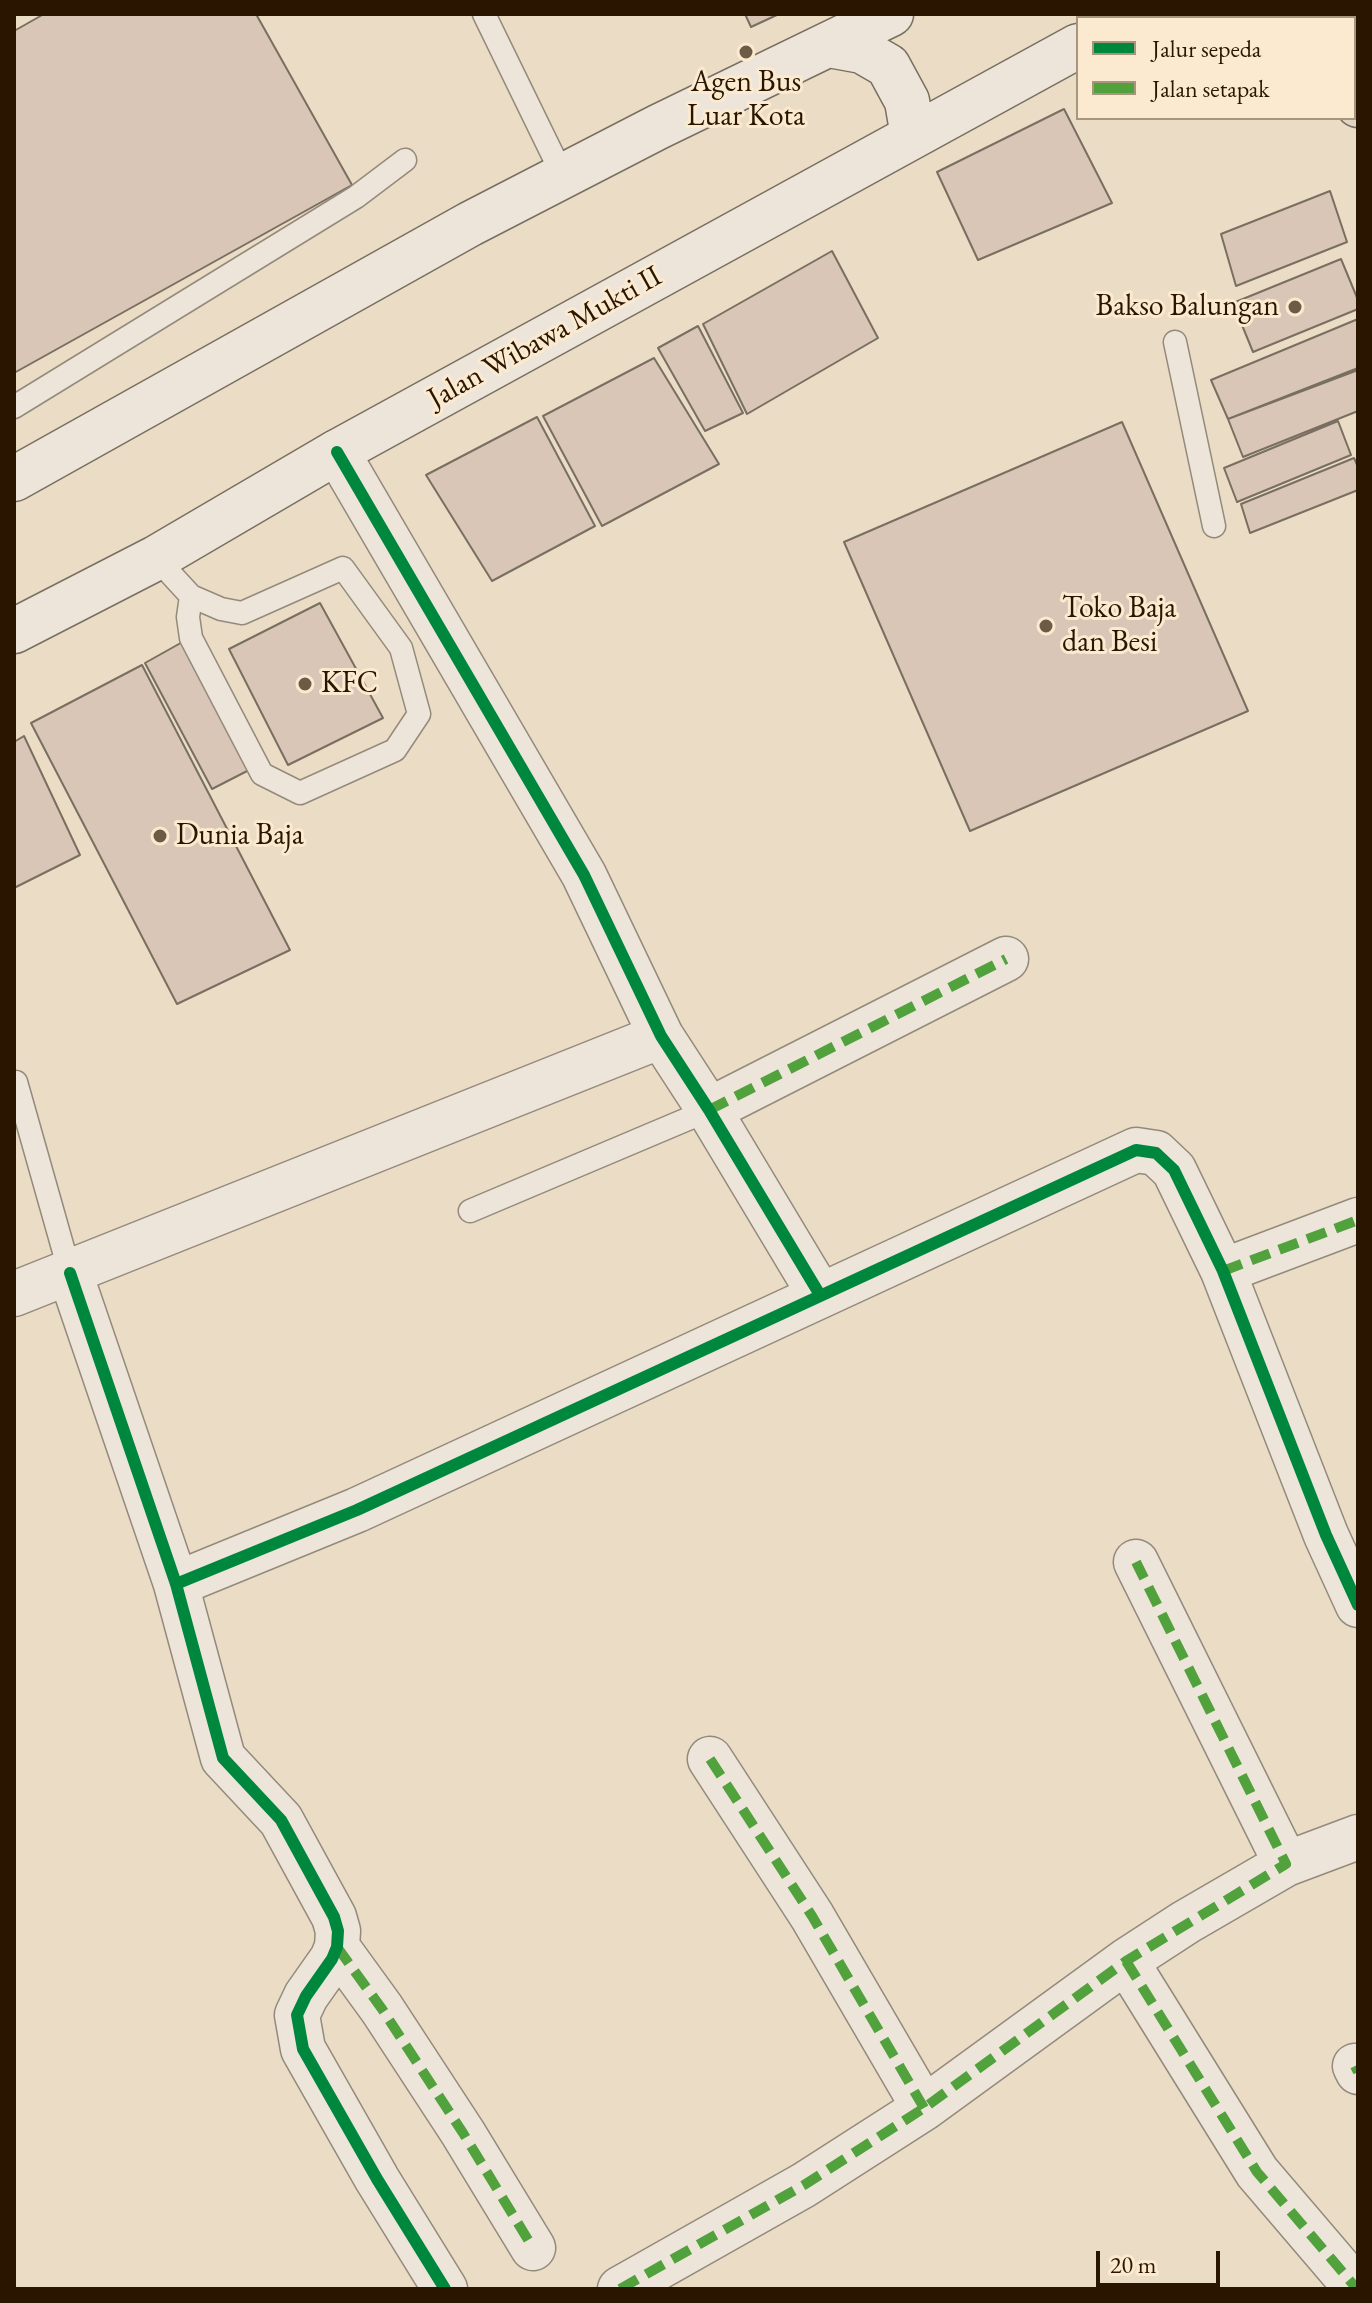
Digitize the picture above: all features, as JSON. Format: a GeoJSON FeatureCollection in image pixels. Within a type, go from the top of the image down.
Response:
{"type":"FeatureCollection","features":[{"type":"Feature","properties":{"kind":"street"},"geometry":{"type":"LineString","coordinates":[[14,479],[470,224],[891,14]]}},
{"type":"Feature","properties":{"kind":"street"},"geometry":{"type":"LineString","coordinates":[[829,45],[862,51],[888,66],[907,101],[913,136]]}},
{"type":"Feature","properties":{"kind":"street","name":"Jalan Wibawa Mukti II"},"geometry":{"type":"LineString","coordinates":[[14,631],[156,558],[337,452],[1076,47]]}},
{"type":"Feature","properties":{"kind":"street"},"geometry":{"type":"LineString","coordinates":[[337,452],[584,875],[661,1036],[820,1295]]}},
{"type":"Feature","properties":{"kind":"street"},"geometry":{"type":"LineString","coordinates":[[709,1110],[1006,959]]}},
{"type":"Feature","properties":{"kind":"street"},"geometry":{"type":"LineString","coordinates":[[14,1294],[661,1036]]}},
{"type":"Feature","properties":{"kind":"street"},"geometry":{"type":"LineString","coordinates":[[176,1584],[357,1510],[1136,1150],[1156,1153],[1174,1170],[1223,1271],[1326,1535],[1358,1605]]}},
{"type":"Feature","properties":{"kind":"street"},"geometry":{"type":"LineString","coordinates":[[1223,1271],[1358,1220]]}},
{"type":"Feature","properties":{"kind":"street"},"geometry":{"type":"LineString","coordinates":[[70,1273],[176,1584],[223,1758],[281,1820],[334,1917],[338,1931],[337,1947],[297,2015],[303,2049],[369,2166],[445,2289]]}},
{"type":"Feature","properties":{"kind":"street"},"geometry":{"type":"LineString","coordinates":[[1136,1562],[1286,1864]]}},
{"type":"Feature","properties":{"kind":"street"},"geometry":{"type":"LineString","coordinates":[[710,1759],[812,1916],[924,2108]]}},
{"type":"Feature","properties":{"kind":"street"},"geometry":{"type":"LineString","coordinates":[[620,2289],[804,2185],[924,2108],[1126,1961],[1286,1864],[1358,1837]]}},
{"type":"Feature","properties":{"kind":"street"},"geometry":{"type":"LineString","coordinates":[[337,1947],[455,2120],[533,2248]]}},
{"type":"Feature","properties":{"kind":"street"},"geometry":{"type":"LineString","coordinates":[[1126,1961],[1257,2172],[1357,2289]]}},
{"type":"Feature","properties":{"kind":"lane"},"geometry":{"type":"LineString","coordinates":[[484,14],[563,176]]}},
{"type":"Feature","properties":{"kind":"lane"},"geometry":{"type":"LineString","coordinates":[[14,407],[356,197],[405,160]]}},
{"type":"Feature","properties":{"kind":"lane"},"geometry":{"type":"LineString","coordinates":[[1175,342],[1214,526]]}},
{"type":"Feature","properties":{"kind":"lane"},"geometry":{"type":"LineString","coordinates":[[156,558],[191,596],[221,609],[242,613],[343,568],[401,648],[419,714],[395,750],[300,793],[262,774],[191,638],[188,617],[191,596]]}},
{"type":"Feature","properties":{"kind":"lane"},"geometry":{"type":"LineString","coordinates":[[16,1082],[70,1273]]}},
{"type":"Feature","properties":{"kind":"lane"},"geometry":{"type":"LineString","coordinates":[[470,1211],[709,1110]]}},
{"type":"Feature","properties":{"kind":"building"},"geometry":{"type":"Polygon","coordinates":[[[44,14],[256,14],[352,185],[14,373],[14,31],[44,14]]]}},
{"type":"Feature","properties":{"kind":"building"},"geometry":{"type":"Polygon","coordinates":[[[745,14],[779,14],[751,27],[745,14]]]}},
{"type":"Feature","properties":{"kind":"building"},"geometry":{"type":"Polygon","coordinates":[[[1064,109],[1112,203],[978,260],[937,172],[1064,109]]]}},
{"type":"Feature","properties":{"kind":"building"},"geometry":{"type":"Polygon","coordinates":[[[1330,191],[1347,242],[1236,286],[1221,234],[1330,191]]]}},
{"type":"Feature","properties":{"kind":"building"},"geometry":{"type":"Polygon","coordinates":[[[832,251],[878,338],[747,414],[703,324],[832,251]]]}},
{"type":"Feature","properties":{"kind":"building"},"geometry":{"type":"Polygon","coordinates":[[[1341,259],[1358,300],[1358,309],[1253,352],[1233,303],[1341,259]]]}},
{"type":"Feature","properties":{"kind":"building"},"geometry":{"type":"Polygon","coordinates":[[[1358,319],[1358,368],[1228,419],[1211,380],[1358,319]]]}},
{"type":"Feature","properties":{"kind":"building"},"geometry":{"type":"Polygon","coordinates":[[[698,326],[743,413],[705,431],[658,348],[698,326]]]}},
{"type":"Feature","properties":{"kind":"building"},"geometry":{"type":"Polygon","coordinates":[[[654,358],[719,464],[602,526],[543,416],[654,358]]]}},
{"type":"Feature","properties":{"kind":"building"},"geometry":{"type":"Polygon","coordinates":[[[1358,370],[1358,411],[1243,457],[1228,419],[1358,370]]]}},
{"type":"Feature","properties":{"kind":"building"},"geometry":{"type":"Polygon","coordinates":[[[537,417],[595,526],[492,581],[426,475],[537,417]]]}},
{"type":"Feature","properties":{"kind":"building"},"geometry":{"type":"Polygon","coordinates":[[[1338,421],[1351,455],[1237,502],[1224,468],[1338,421]]]}},
{"type":"Feature","properties":{"kind":"building","name":"Toko Baja dan Besi"},"geometry":{"type":"Polygon","coordinates":[[[1122,422],[1248,711],[970,831],[844,542],[1122,422]]]}},
{"type":"Feature","properties":{"kind":"building"},"geometry":{"type":"Polygon","coordinates":[[[1354,458],[1358,467],[1358,490],[1250,533],[1241,504],[1354,458]]]}},
{"type":"Feature","properties":{"kind":"building","name":"KFC"},"geometry":{"type":"Polygon","coordinates":[[[320,603],[383,718],[288,765],[229,649],[320,603]]]}},
{"type":"Feature","properties":{"kind":"building"},"geometry":{"type":"Polygon","coordinates":[[[186,640],[253,768],[212,789],[145,663],[186,640]]]}},
{"type":"Feature","properties":{"kind":"building","name":"Dunia Baja"},"geometry":{"type":"Polygon","coordinates":[[[142,665],[290,950],[177,1004],[31,723],[142,665]]]}},
{"type":"Feature","properties":{"kind":"building"},"geometry":{"type":"Polygon","coordinates":[[[24,736],[80,855],[14,888],[14,742],[24,736]]]}},
{"type":"Feature","properties":{"kind":"marked path"},"geometry":{"type":"LineString","coordinates":[[709,1110],[1006,959]]}},
{"type":"Feature","properties":{"kind":"marked path"},"geometry":{"type":"LineString","coordinates":[[1223,1271],[1358,1220]]}},
{"type":"Feature","properties":{"kind":"marked path"},"geometry":{"type":"LineString","coordinates":[[620,2289],[804,2185],[924,2108],[1126,1961],[1286,1864],[1136,1562]]}},
{"type":"Feature","properties":{"kind":"marked path"},"geometry":{"type":"LineString","coordinates":[[710,1759],[812,1916],[924,2108]]}},
{"type":"Feature","properties":{"kind":"marked path"},"geometry":{"type":"LineString","coordinates":[[337,1947],[382,2009],[463,2133],[533,2248]]}},
{"type":"Feature","properties":{"kind":"marked path"},"geometry":{"type":"LineString","coordinates":[[1126,1961],[1257,2172],[1357,2289]]}},
{"type":"Feature","properties":{"kind":"marked path"},"geometry":{"type":"LineString","coordinates":[[1355,2066],[1358,2072]]}},
{"type":"Feature","properties":{"kind":"cycle path"},"geometry":{"type":"LineString","coordinates":[[337,452],[584,875],[661,1036],[820,1295]]}},
{"type":"Feature","properties":{"kind":"cycle path"},"geometry":{"type":"LineString","coordinates":[[176,1584],[357,1510],[1136,1150],[1156,1153],[1174,1170],[1223,1271],[1326,1535],[1358,1605]]}},
{"type":"Feature","properties":{"kind":"cycle path"},"geometry":{"type":"LineString","coordinates":[[70,1273],[176,1584],[223,1758],[281,1820],[334,1917],[338,1931],[337,1947],[297,2015],[303,2049],[377,2179],[445,2289]]}},
{"type":"Feature","properties":{"kind":"place","name":"Agen Bus Luar Kota"},"geometry":{"type":"Point","coordinates":[746,52]}},
{"type":"Feature","properties":{"kind":"place","name":"Bakso Balungan"},"geometry":{"type":"Point","coordinates":[1295,307]}},
{"type":"Feature","properties":{"kind":"place","name":"Toko Baja dan Besi"},"geometry":{"type":"Point","coordinates":[1046,626]}},
{"type":"Feature","properties":{"kind":"place","name":"KFC"},"geometry":{"type":"Point","coordinates":[305,684]}},
{"type":"Feature","properties":{"kind":"place","name":"Dunia Baja"},"geometry":{"type":"Point","coordinates":[160,836]}}]}
